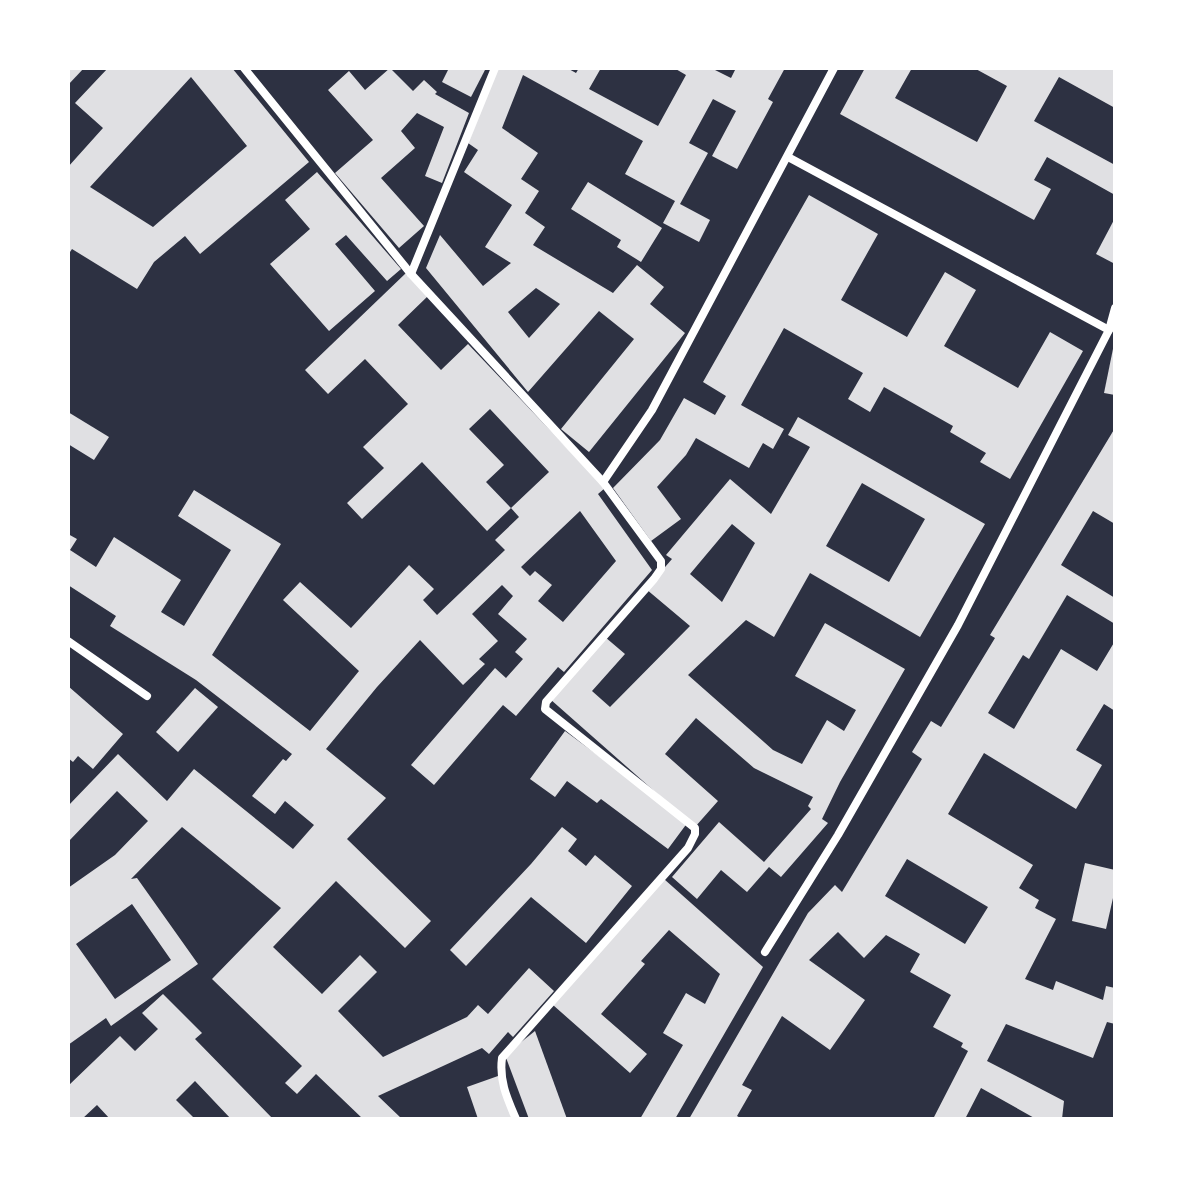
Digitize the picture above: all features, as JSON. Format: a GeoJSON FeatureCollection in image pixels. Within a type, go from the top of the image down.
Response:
{"type":"FeatureCollection","features":[{"type":"Feature","properties":{"kind":"street"},"geometry":{"type":"LineString","coordinates":[[244,68],[411,274],[603,482],[661,561],[661,569],[546,702],[545,709],[665,802],[695,828],[695,834],[688,848],[502,1058],[502,1083],[516,1119]]}},
{"type":"Feature","properties":{"kind":"street"},"geometry":{"type":"LineString","coordinates":[[411,274],[495,68]]}},
{"type":"Feature","properties":{"kind":"street"},"geometry":{"type":"LineString","coordinates":[[603,482],[652,410],[834,68]]}},
{"type":"Feature","properties":{"kind":"street"},"geometry":{"type":"LineString","coordinates":[[788,157],[1109,330]]}},
{"type":"Feature","properties":{"kind":"street"},"geometry":{"type":"LineString","coordinates":[[765,952],[838,835],[958,625],[1109,330],[1115,308]]}},
{"type":"Feature","properties":{"kind":"street"},"geometry":{"type":"LineString","coordinates":[[68,641],[147,696]]}},
{"type":"Feature","properties":{"kind":"building"},"geometry":{"type":"Polygon","coordinates":[[[68,68],[84,68],[68,85],[68,68]]]}},
{"type":"Feature","properties":{"kind":"building"},"geometry":{"type":"Polygon","coordinates":[[[108,68],[232,68],[309,162],[200,254],[185,236],[154,262],[137,289],[72,249],[68,255],[68,167],[103,128],[75,103],[108,68]],[[191,77],[90,187],[153,227],[247,146],[191,77]]]}},
{"type":"Feature","properties":{"kind":"building"},"geometry":{"type":"Polygon","coordinates":[[[390,68],[413,91],[424,80],[437,92],[435,94],[469,113],[442,183],[425,176],[444,127],[417,113],[401,131],[415,148],[381,178],[424,226],[399,248],[335,173],[373,140],[328,90],[349,71],[365,90],[390,68]]]}},
{"type":"Feature","properties":{"kind":"building"},"geometry":{"type":"Polygon","coordinates":[[[449,68],[486,68],[471,97],[442,82],[449,68]]]}},
{"type":"Feature","properties":{"kind":"building"},"geometry":{"type":"Polygon","coordinates":[[[498,68],[567,68],[576,73],[579,68],[601,68],[589,89],[658,126],[686,75],[674,68],[711,68],[731,78],[736,68],[785,68],[768,99],[773,102],[737,169],[712,156],[736,111],[713,99],[689,143],[708,153],[680,204],[710,220],[699,242],[663,223],[675,201],[625,174],[643,141],[523,75],[502,128],[538,153],[521,179],[539,191],[525,213],[545,227],[533,245],[613,293],[637,265],[664,287],[650,304],[685,333],[589,452],[561,429],[634,339],[599,311],[528,392],[426,268],[440,235],[483,286],[511,263],[485,247],[512,205],[464,172],[478,150],[468,143],[498,68]],[[536,288],[508,312],[529,338],[560,304],[536,288]]]}},
{"type":"Feature","properties":{"kind":"building"},"geometry":{"type":"Polygon","coordinates":[[[865,68],[912,68],[895,98],[977,142],[1007,86],[974,68],[1115,68],[1115,108],[1059,77],[1034,121],[1115,165],[1115,195],[1047,157],[1034,180],[1051,189],[1034,220],[840,114],[865,68]]]}},
{"type":"Feature","properties":{"kind":"building"},"geometry":{"type":"Polygon","coordinates":[[[317,172],[401,269],[387,281],[346,235],[335,244],[375,291],[329,331],[270,264],[310,229],[285,200],[317,172]]]}},
{"type":"Feature","properties":{"kind":"building"},"geometry":{"type":"Polygon","coordinates":[[[588,182],[662,228],[641,262],[617,247],[621,240],[571,209],[588,182]]]}},
{"type":"Feature","properties":{"kind":"building"},"geometry":{"type":"Polygon","coordinates":[[[809,195],[878,234],[841,300],[907,337],[945,272],[976,290],[944,346],[1018,388],[1050,332],[1083,351],[1010,479],[980,462],[986,453],[950,432],[953,426],[884,387],[870,412],[848,399],[863,373],[784,328],[741,405],[784,429],[773,449],[763,443],[749,468],[696,438],[686,455],[657,487],[681,519],[651,541],[613,488],[660,440],[684,398],[715,415],[726,396],[703,382],[809,195]]]}},
{"type":"Feature","properties":{"kind":"building"},"geometry":{"type":"Polygon","coordinates":[[[1115,218],[1115,264],[1096,254],[1115,218]]]}},
{"type":"Feature","properties":{"kind":"building"},"geometry":{"type":"Polygon","coordinates":[[[406,273],[428,296],[398,325],[441,370],[468,344],[605,488],[598,494],[652,570],[564,672],[558,667],[516,716],[503,705],[434,785],[411,765],[495,668],[506,678],[523,659],[515,652],[527,639],[498,614],[513,596],[502,585],[472,614],[498,641],[479,659],[485,664],[463,685],[420,640],[326,749],[386,798],[347,839],[431,921],[405,948],[336,881],[273,947],[322,994],[360,955],[377,972],[338,1011],[383,1057],[467,1017],[478,1005],[488,1014],[529,968],[554,991],[513,1037],[508,1032],[489,1054],[482,1048],[378,1096],[402,1119],[363,1119],[316,1074],[297,1094],[285,1083],[302,1066],[212,979],[281,908],[182,827],[131,879],[137,878],[198,964],[111,1026],[106,1018],[68,1045],[68,888],[115,855],[148,821],[117,791],[68,842],[68,806],[118,754],[167,801],[194,769],[293,849],[314,825],[285,801],[275,814],[252,796],[283,759],[286,761],[292,754],[196,680],[110,626],[116,616],[68,585],[68,534],[77,539],[70,550],[96,567],[114,537],[181,580],[161,612],[184,626],[231,550],[178,516],[194,490],[281,544],[212,655],[310,731],[359,671],[283,600],[300,582],[351,628],[409,565],[434,589],[423,600],[437,615],[505,550],[495,540],[519,517],[511,508],[487,531],[422,462],[362,519],[347,503],[384,468],[363,447],[408,404],[365,359],[328,394],[305,370],[406,273]],[[490,409],[469,429],[504,465],[486,482],[511,508],[549,472],[490,409]],[[580,511],[521,567],[530,576],[535,571],[552,585],[538,601],[563,622],[616,561],[580,511]],[[132,904],[76,944],[115,999],[171,960],[132,904]]]}},
{"type":"Feature","properties":{"kind":"building"},"geometry":{"type":"Polygon","coordinates":[[[1115,344],[1115,395],[1104,393],[1115,344]]]}},
{"type":"Feature","properties":{"kind":"building"},"geometry":{"type":"Polygon","coordinates":[[[68,412],[109,437],[94,460],[68,444],[68,412]]]}},
{"type":"Feature","properties":{"kind":"building"},"geometry":{"type":"Polygon","coordinates":[[[798,417],[985,524],[920,637],[810,573],[774,637],[746,620],[688,675],[773,750],[802,764],[827,720],[844,731],[856,710],[795,676],[825,623],[905,669],[840,782],[822,819],[828,823],[781,877],[769,867],[747,892],[721,870],[697,899],[672,877],[719,822],[764,862],[811,809],[808,806],[813,797],[754,768],[696,718],[665,754],[718,801],[695,827],[550,699],[605,637],[625,654],[592,691],[610,707],[690,626],[646,589],[672,559],[666,555],[730,479],[771,514],[810,447],[788,435],[798,417]],[[862,483],[826,546],[889,582],[925,519],[862,483]],[[732,524],[690,574],[722,602],[755,543],[732,524]]]}},
{"type":"Feature","properties":{"kind":"building"},"geometry":{"type":"Polygon","coordinates":[[[1115,428],[1115,524],[1093,511],[1061,565],[1115,598],[1115,624],[1067,595],[1029,659],[1023,655],[988,713],[1014,729],[1061,649],[1097,671],[1115,641],[1115,711],[1104,704],[1076,750],[1102,765],[1076,809],[984,753],[948,814],[1033,865],[1019,888],[1039,900],[1035,908],[1056,919],[1025,979],[1053,990],[1056,981],[1103,1000],[1106,986],[1115,988],[1115,1024],[1107,1022],[1093,1058],[1006,1024],[987,1061],[1064,1101],[1062,1119],[1036,1119],[981,1088],[965,1119],[933,1119],[968,1051],[961,1047],[963,1043],[933,1027],[951,995],[910,972],[920,954],[886,935],[864,958],[838,932],[809,960],[865,1000],[830,1050],[782,1016],[742,1085],[752,1090],[737,1116],[742,1119],[689,1119],[808,913],[835,885],[842,892],[922,759],[912,752],[931,721],[941,727],[995,638],[990,635],[1115,428]],[[907,859],[885,896],[965,944],[988,907],[907,859]]]}},
{"type":"Feature","properties":{"kind":"building"},"geometry":{"type":"Polygon","coordinates":[[[68,686],[123,734],[93,769],[78,756],[73,762],[68,758],[68,686]]]}},
{"type":"Feature","properties":{"kind":"building"},"geometry":{"type":"Polygon","coordinates":[[[195,688],[218,707],[178,752],[156,732],[195,688]]]}},
{"type":"Feature","properties":{"kind":"building"},"geometry":{"type":"Polygon","coordinates":[[[565,731],[688,822],[668,849],[601,799],[597,803],[567,781],[555,797],[530,779],[565,731]]]}},
{"type":"Feature","properties":{"kind":"building"},"geometry":{"type":"Polygon","coordinates":[[[562,827],[577,839],[568,851],[586,866],[595,855],[632,886],[586,943],[531,897],[466,966],[450,950],[562,827]]]}},
{"type":"Feature","properties":{"kind":"building"},"geometry":{"type":"Polygon","coordinates":[[[1085,863],[1115,870],[1115,898],[1106,929],[1072,921],[1085,863]]]}},
{"type":"Feature","properties":{"kind":"building"},"geometry":{"type":"Polygon","coordinates":[[[664,879],[763,967],[675,1119],[640,1119],[683,1045],[663,1033],[686,993],[705,1004],[720,974],[669,930],[641,961],[645,964],[601,1014],[647,1054],[630,1073],[553,1005],[664,879]]]}},
{"type":"Feature","properties":{"kind":"building"},"geometry":{"type":"Polygon","coordinates":[[[163,994],[202,1033],[195,1039],[273,1119],[231,1119],[195,1081],[176,1100],[195,1119],[110,1119],[97,1105],[82,1119],[68,1119],[68,1086],[120,1036],[135,1051],[158,1029],[142,1013],[163,994]]]}},
{"type":"Feature","properties":{"kind":"building"},"geometry":{"type":"Polygon","coordinates":[[[535,1031],[567,1119],[529,1119],[505,1055],[535,1031]]]}},
{"type":"Feature","properties":{"kind":"building"},"geometry":{"type":"Polygon","coordinates":[[[498,1076],[513,1119],[478,1119],[467,1087],[498,1076]]]}}]}
